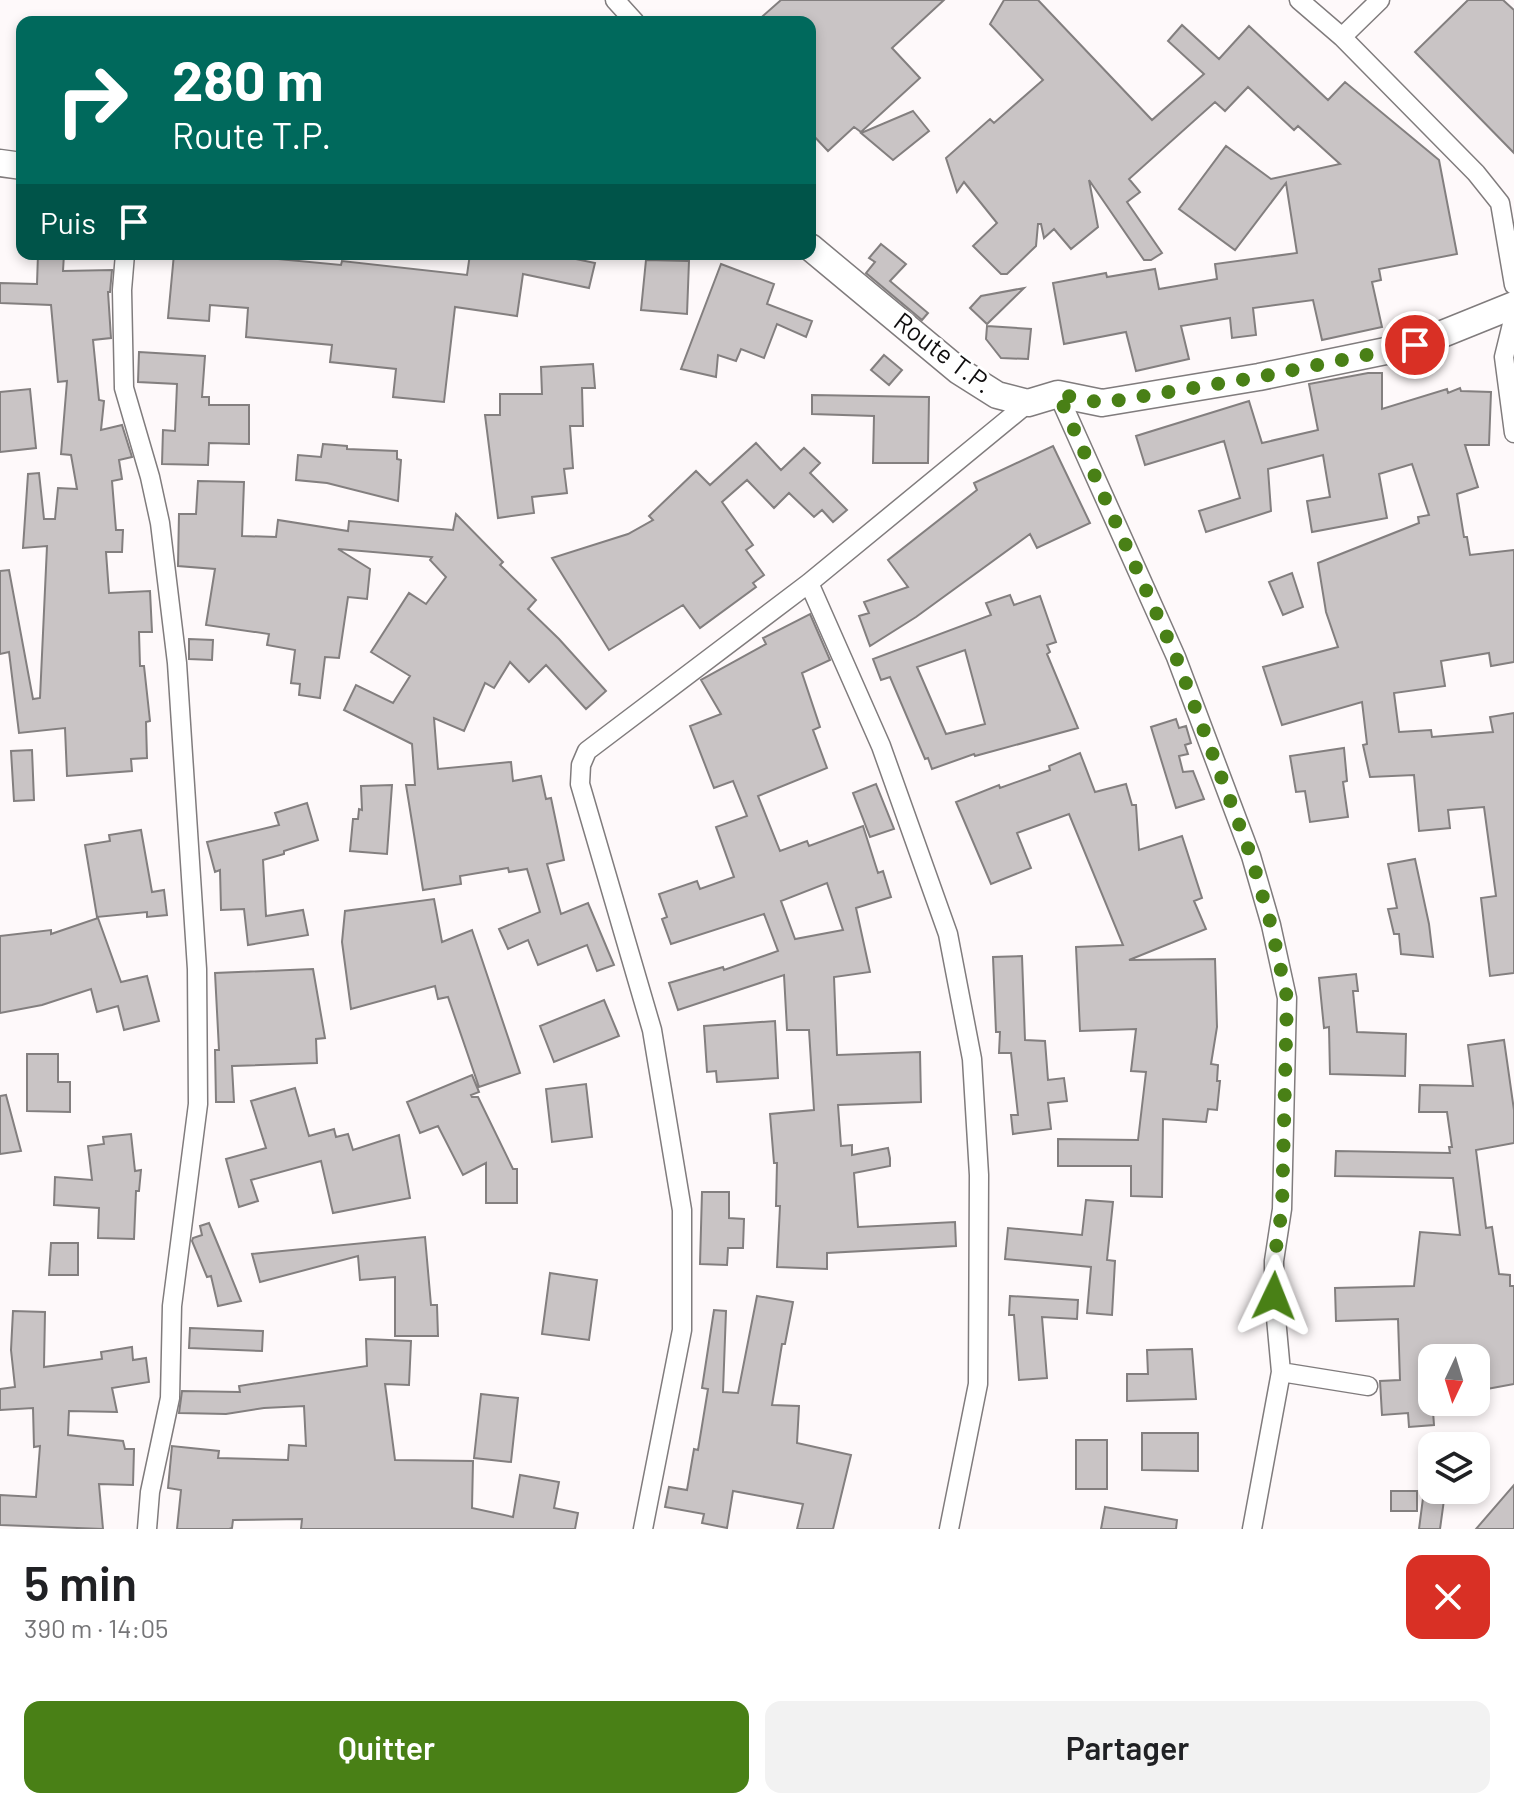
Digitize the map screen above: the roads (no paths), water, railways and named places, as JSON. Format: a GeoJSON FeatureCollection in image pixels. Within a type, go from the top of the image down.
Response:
{"type":"FeatureCollection","features":[{"type":"Feature","properties":{"kind":"street"},"geometry":{"type":"LineString","coordinates":[[615,0],[630,16]]}},
{"type":"Feature","properties":{"kind":"street"},"geometry":{"type":"LineString","coordinates":[[1299,0],[1342,37],[1476,173],[1500,203],[1514,285]]}},
{"type":"Feature","properties":{"kind":"street"},"geometry":{"type":"LineString","coordinates":[[1342,37],[1380,0]]}},
{"type":"Feature","properties":{"kind":"street","name":"Route T.P."},"geometry":{"type":"LineString","coordinates":[[816,252],[959,371],[997,395],[1028,403]]}},
{"type":"Feature","properties":{"kind":"street"},"geometry":{"type":"LineString","coordinates":[[124,260],[124,388],[150,477],[162,538],[177,663],[197,969],[198,1104],[172,1306],[170,1398],[150,1492],[147,1529]]}},
{"type":"Feature","properties":{"kind":"street"},"geometry":{"type":"LineString","coordinates":[[643,1529],[682,1330],[682,1210],[652,1030],[580,784],[581,765],[587,751],[809,583],[1028,403],[1058,394],[1102,403],[1259,377],[1415,345],[1514,305]]}},
{"type":"Feature","properties":{"kind":"street"},"geometry":{"type":"LineString","coordinates":[[1514,316],[1504,357],[1514,433]]}},
{"type":"Feature","properties":{"kind":"street"},"geometry":{"type":"LineString","coordinates":[[1058,394],[1176,657],[1251,856],[1271,925],[1287,998],[1282,1209],[1274,1261],[1281,1372],[1252,1529]]}},
{"type":"Feature","properties":{"kind":"street"},"geometry":{"type":"LineString","coordinates":[[809,583],[881,746],[948,934],[972,1059],[979,1175],[978,1384],[949,1529]]}},
{"type":"Feature","properties":{"kind":"street"},"geometry":{"type":"LineString","coordinates":[[1281,1372],[1368,1386]]}}]}
